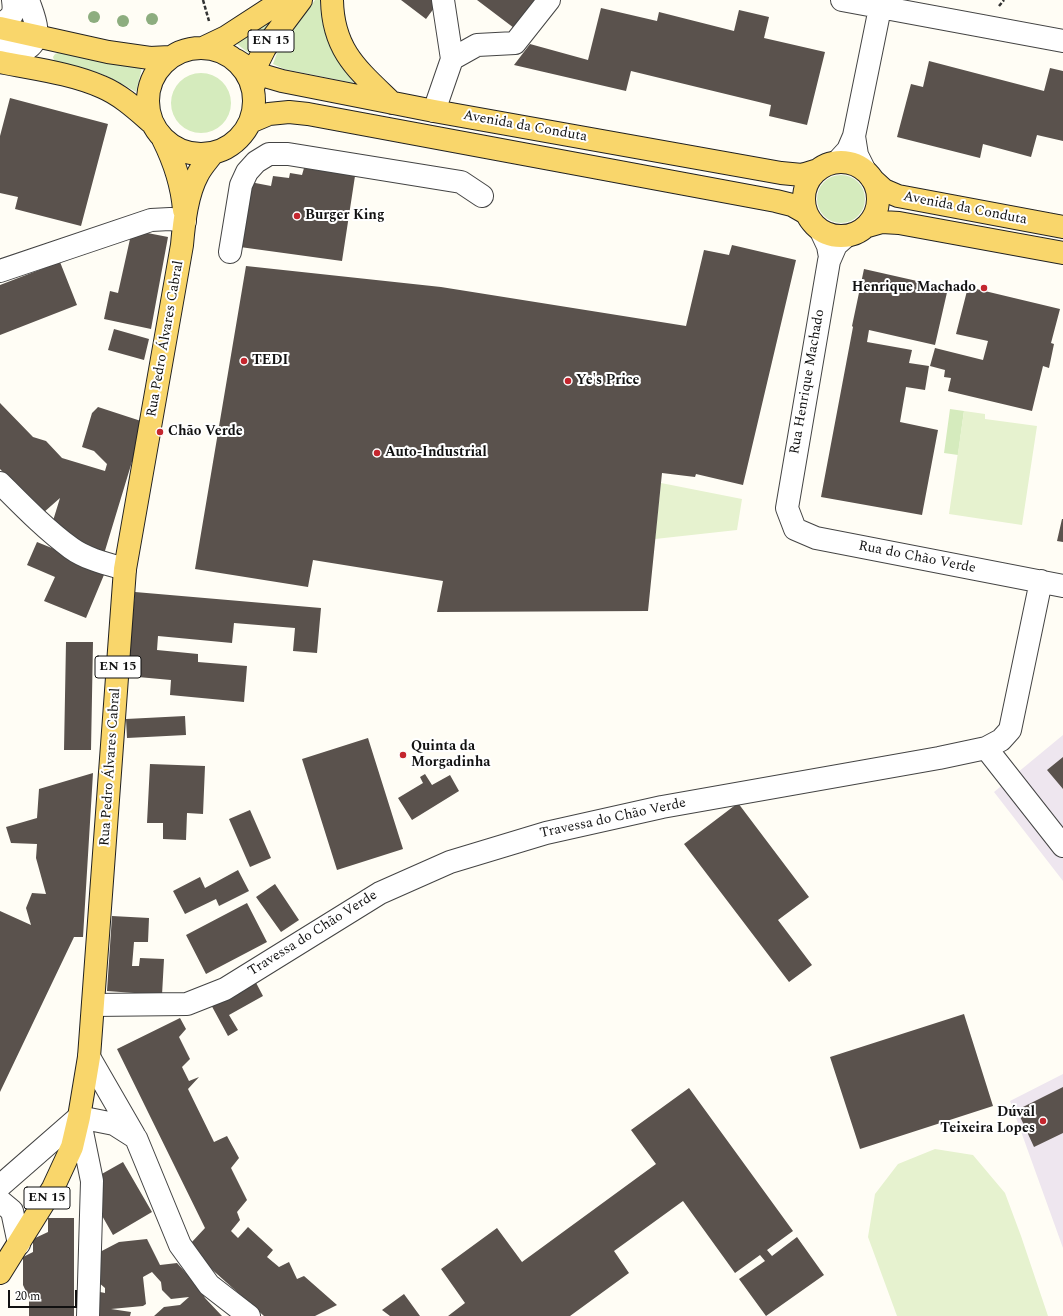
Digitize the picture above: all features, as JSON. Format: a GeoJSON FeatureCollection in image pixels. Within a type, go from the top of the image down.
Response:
{"type":"FeatureCollection","features":[{"type":"Feature","properties":{"kind":"main road","name":"EN 15"},"geometry":{"type":"LineString","coordinates":[[283,0],[226,37],[205,47],[187,49],[170,57],[157,70],[149,87],[147,106],[158,131],[178,149],[196,154],[213,153],[228,147],[242,136],[250,122],[254,105],[254,80],[256,66],[266,48],[301,0]]}},
{"type":"Feature","properties":{"kind":"main road"},"geometry":{"type":"LineString","coordinates":[[332,0],[334,24],[339,39],[348,57],[360,72],[392,103]]}},
{"type":"Feature","properties":{"kind":"main road"},"geometry":{"type":"LineString","coordinates":[[0,28],[115,53],[150,58],[170,57]]}},
{"type":"Feature","properties":{"kind":"main road","name":"Avenida da Conduta"},"geometry":{"type":"LineString","coordinates":[[205,47],[222,51],[236,60],[254,80],[282,81],[434,111],[781,173],[802,175],[828,166]]}},
{"type":"Feature","properties":{"kind":"main road"},"geometry":{"type":"LineString","coordinates":[[0,62],[73,78],[103,87],[130,104],[158,131]]}},
{"type":"Feature","properties":{"kind":"main road","name":"Avenida da Conduta"},"geometry":{"type":"LineString","coordinates":[[250,122],[269,114],[289,112],[308,114],[762,198],[792,205],[806,213]]}},
{"type":"Feature","properties":{"kind":"main road","name":"Rua Pedro Álvares Cabral"},"geometry":{"type":"LineString","coordinates":[[0,1273],[53,1188],[72,1147],[79,1117],[89,1057],[125,569],[182,244],[184,221],[183,194],[181,186],[158,131]]}},
{"type":"Feature","properties":{"kind":"main road","name":"Rua Pedro Álvares Cabral"},"geometry":{"type":"LineString","coordinates":[[184,221],[189,198],[198,174],[213,153]]}},
{"type":"Feature","properties":{"kind":"main road"},"geometry":{"type":"LineString","coordinates":[[845,162],[852,164],[868,174],[878,190],[879,203],[875,215],[868,226],[858,233],[845,237],[832,236],[821,231],[812,223],[806,213],[804,201],[805,190],[810,179],[828,166],[845,162]]}},
{"type":"Feature","properties":{"kind":"main road","name":"Avenida da Conduta"},"geometry":{"type":"LineString","coordinates":[[868,174],[884,190],[898,196],[1063,227]]}},
{"type":"Feature","properties":{"kind":"main road","name":"Avenida da Conduta"},"geometry":{"type":"LineString","coordinates":[[868,226],[882,222],[899,223],[1063,253]]}},
{"type":"Feature","properties":{"kind":"street"},"geometry":{"type":"LineString","coordinates":[[0,25],[9,18],[14,10],[13,0]]}},
{"type":"Feature","properties":{"kind":"street"},"geometry":{"type":"LineString","coordinates":[[0,48],[16,51],[24,50],[30,46],[36,36],[36,22],[28,0]]}},
{"type":"Feature","properties":{"kind":"street"},"geometry":{"type":"LineString","coordinates":[[434,111],[452,59],[442,0]]}},
{"type":"Feature","properties":{"kind":"street"},"geometry":{"type":"LineString","coordinates":[[452,59],[477,45],[515,43],[549,0]]}},
{"type":"Feature","properties":{"kind":"street"},"geometry":{"type":"LineString","coordinates":[[842,0],[1063,41]]}},
{"type":"Feature","properties":{"kind":"street"},"geometry":{"type":"LineString","coordinates":[[828,166],[848,150],[854,136],[880,8]]}},
{"type":"Feature","properties":{"kind":"street"},"geometry":{"type":"LineString","coordinates":[[854,136],[857,155],[868,174]]}},
{"type":"Feature","properties":{"kind":"street"},"geometry":{"type":"LineString","coordinates":[[230,252],[241,185],[247,172],[256,162],[269,154],[288,154],[461,182],[482,196]]}},
{"type":"Feature","properties":{"kind":"street"},"geometry":{"type":"LineString","coordinates":[[0,271],[151,220],[170,219],[184,221]]}},
{"type":"Feature","properties":{"kind":"street","name":"Rua Henrique Machado"},"geometry":{"type":"LineString","coordinates":[[821,231],[828,246],[830,257]]}},
{"type":"Feature","properties":{"kind":"street","name":"Rua Henrique Machado"},"geometry":{"type":"LineString","coordinates":[[787,508],[830,257],[836,245],[845,237]]}},
{"type":"Feature","properties":{"kind":"street"},"geometry":{"type":"LineString","coordinates":[[0,483],[34,517],[72,548],[102,563],[125,569]]}},
{"type":"Feature","properties":{"kind":"street","name":"Rua do Chão Verde"},"geometry":{"type":"LineString","coordinates":[[787,508],[795,529],[816,538],[1063,586]]}},
{"type":"Feature","properties":{"kind":"street","name":"Travessa do Chão Verde"},"geometry":{"type":"LineString","coordinates":[[93,1005],[187,1004],[224,989],[380,893],[450,862],[546,833],[662,807],[939,758],[986,748],[1001,740],[1010,730],[1041,581]]}},
{"type":"Feature","properties":{"kind":"street"},"geometry":{"type":"LineString","coordinates":[[986,748],[1063,846]]}},
{"type":"Feature","properties":{"kind":"street"},"geometry":{"type":"LineString","coordinates":[[89,1057],[136,1138],[180,1245],[209,1285],[249,1316]]}},
{"type":"Feature","properties":{"kind":"street"},"geometry":{"type":"LineString","coordinates":[[79,1117],[114,1124],[136,1138]]}},
{"type":"Feature","properties":{"kind":"street"},"geometry":{"type":"LineString","coordinates":[[0,1186],[79,1117]]}},
{"type":"Feature","properties":{"kind":"street"},"geometry":{"type":"LineString","coordinates":[[79,1117],[92,1181],[88,1316]]}},
{"type":"Feature","properties":{"kind":"street"},"geometry":{"type":"LineString","coordinates":[[0,1201],[12,1211],[19,1244]]}},
{"type":"Feature","properties":{"kind":"path"},"geometry":{"type":"LineString","coordinates":[[203,0],[211,26]]}},
{"type":"Feature","properties":{"kind":"shaded area"},"geometry":{"type":"Polygon","coordinates":[[[1063,735],[1063,881],[994,792],[1063,735]]]}},
{"type":"Feature","properties":{"kind":"shaded area"},"geometry":{"type":"Polygon","coordinates":[[[1063,1074],[1063,1248],[1010,1101],[1063,1074]]]}},
{"type":"Feature","properties":{"kind":"green space"},"geometry":{"type":"Polygon","coordinates":[[[315,0],[320,0],[323,24],[334,54],[354,83],[284,69],[273,64],[277,53],[315,0]]]}},
{"type":"Feature","properties":{"kind":"green space"},"geometry":{"type":"Polygon","coordinates":[[[287,4],[250,54],[233,41],[287,4]]]}},
{"type":"Feature","properties":{"kind":"green space"},"geometry":{"type":"Polygon","coordinates":[[[60,52],[142,68],[136,92],[96,72],[58,63],[53,57],[55,54],[60,52]]]}},
{"type":"Feature","properties":{"kind":"green space"},"geometry":{"type":"Polygon","coordinates":[[[195,73],[207,73],[218,78],[226,86],[231,97],[229,115],[218,128],[207,133],[195,133],[184,128],[176,120],[171,109],[171,97],[176,86],[184,78],[195,73]]]}},
{"type":"Feature","properties":{"kind":"green space"},"geometry":{"type":"Polygon","coordinates":[[[841,175],[850,177],[858,182],[863,190],[865,199],[863,208],[858,216],[850,221],[841,223],[832,221],[824,216],[819,208],[817,199],[819,190],[824,182],[832,177],[841,175]]]}},
{"type":"Feature","properties":{"kind":"green space"},"geometry":{"type":"Polygon","coordinates":[[[950,409],[964,411],[958,455],[944,453],[950,409]]]}},
{"type":"Feature","properties":{"kind":"green space"},"geometry":{"type":"Polygon","coordinates":[[[964,411],[985,414],[985,419],[1037,426],[1022,525],[949,514],[964,411]]]}},
{"type":"Feature","properties":{"kind":"green space"},"geometry":{"type":"Polygon","coordinates":[[[661,483],[742,499],[737,530],[655,539],[661,483]]]}},
{"type":"Feature","properties":{"kind":"green space"},"geometry":{"type":"Polygon","coordinates":[[[935,1149],[973,1155],[1005,1193],[1048,1316],[897,1316],[868,1237],[875,1194],[898,1164],[935,1149]]]}},
{"type":"Feature","properties":{"kind":"building"},"geometry":{"type":"Polygon","coordinates":[[[401,0],[440,0],[426,19],[401,0]]]}},
{"type":"Feature","properties":{"kind":"building"},"geometry":{"type":"Polygon","coordinates":[[[477,0],[536,0],[514,28],[477,0]]]}},
{"type":"Feature","properties":{"kind":"building"},"geometry":{"type":"Polygon","coordinates":[[[601,8],[657,21],[659,12],[734,31],[739,10],[769,17],[764,38],[825,52],[807,125],[769,116],[771,105],[631,71],[626,91],[514,65],[530,44],[588,60],[601,8]]]}},
{"type":"Feature","properties":{"kind":"building"},"geometry":{"type":"Polygon","coordinates":[[[929,61],[1044,91],[1050,68],[1063,71],[1063,141],[1037,135],[1031,157],[983,144],[980,158],[897,137],[911,84],[923,87],[929,61]]]}},
{"type":"Feature","properties":{"kind":"building"},"geometry":{"type":"Polygon","coordinates":[[[10,98],[108,124],[81,226],[15,209],[18,197],[0,193],[0,136],[10,98]]]}},
{"type":"Feature","properties":{"kind":"building","name":"Burger King"},"geometry":{"type":"Polygon","coordinates":[[[304,168],[355,176],[342,261],[240,247],[250,182],[271,186],[273,176],[289,178],[290,173],[302,175],[304,168]]]}},
{"type":"Feature","properties":{"kind":"building"},"geometry":{"type":"Polygon","coordinates":[[[132,230],[168,237],[151,329],[104,319],[110,291],[118,293],[132,230]]]}},
{"type":"Feature","properties":{"kind":"building","name":"Auto-Industrial"},"geometry":{"type":"Polygon","coordinates":[[[732,245],[796,260],[743,485],[696,474],[695,477],[662,473],[648,611],[437,612],[443,581],[313,560],[308,587],[195,569],[246,266],[441,287],[686,326],[704,250],[729,255],[732,245]]]}},
{"type":"Feature","properties":{"kind":"building"},"geometry":{"type":"Polygon","coordinates":[[[60,262],[77,305],[0,335],[0,285],[60,262]]]}},
{"type":"Feature","properties":{"kind":"building"},"geometry":{"type":"Polygon","coordinates":[[[864,269],[948,288],[935,345],[869,330],[867,342],[912,350],[909,363],[929,366],[925,390],[906,387],[900,422],[938,430],[922,515],[821,497],[852,326],[864,269]]]}},
{"type":"Feature","properties":{"kind":"building"},"geometry":{"type":"Polygon","coordinates":[[[968,287],[1060,309],[1051,343],[1054,344],[1049,368],[1043,366],[1032,411],[948,391],[951,378],[944,377],[945,370],[930,366],[935,348],[983,360],[988,341],[956,334],[968,287]]]}},
{"type":"Feature","properties":{"kind":"building"},"geometry":{"type":"Polygon","coordinates":[[[114,329],[149,339],[144,360],[108,350],[114,329]]]}},
{"type":"Feature","properties":{"kind":"building"},"geometry":{"type":"Polygon","coordinates":[[[0,403],[33,437],[46,441],[62,458],[105,471],[107,464],[94,451],[82,447],[92,413],[98,407],[144,422],[104,554],[88,549],[78,539],[63,534],[52,524],[60,498],[43,513],[0,469],[0,403]]]}},
{"type":"Feature","properties":{"kind":"building"},"geometry":{"type":"Polygon","coordinates":[[[1063,519],[1063,542],[1057,541],[1063,519]]]}},
{"type":"Feature","properties":{"kind":"building"},"geometry":{"type":"Polygon","coordinates":[[[37,542],[106,570],[86,618],[44,601],[55,577],[27,565],[37,542]]]}},
{"type":"Feature","properties":{"kind":"building"},"geometry":{"type":"Polygon","coordinates":[[[135,592],[321,608],[317,653],[293,651],[295,628],[234,623],[232,643],[158,636],[157,650],[198,654],[198,662],[247,666],[244,702],[170,695],[171,680],[127,676],[135,592]]]}},
{"type":"Feature","properties":{"kind":"building"},"geometry":{"type":"Polygon","coordinates":[[[66,642],[93,642],[91,750],[64,750],[66,642]]]}},
{"type":"Feature","properties":{"kind":"building"},"geometry":{"type":"Polygon","coordinates":[[[185,716],[186,735],[127,738],[126,719],[185,716]]]}},
{"type":"Feature","properties":{"kind":"building"},"geometry":{"type":"Polygon","coordinates":[[[368,738],[403,849],[337,870],[302,759],[368,738]]]}},
{"type":"Feature","properties":{"kind":"building"},"geometry":{"type":"Polygon","coordinates":[[[1063,757],[1063,789],[1047,770],[1063,757]]]}},
{"type":"Feature","properties":{"kind":"building"},"geometry":{"type":"Polygon","coordinates":[[[150,764],[205,766],[203,814],[187,813],[186,840],[163,839],[163,823],[147,823],[150,764]]]}},
{"type":"Feature","properties":{"kind":"building"},"geometry":{"type":"Polygon","coordinates":[[[93,773],[83,937],[74,937],[0,1092],[0,911],[31,925],[26,908],[32,893],[46,894],[36,858],[37,844],[11,843],[6,827],[37,818],[39,789],[93,773]]]}},
{"type":"Feature","properties":{"kind":"building"},"geometry":{"type":"Polygon","coordinates":[[[425,774],[432,785],[450,775],[459,791],[412,820],[398,798],[423,783],[420,777],[425,774]]]}},
{"type":"Feature","properties":{"kind":"building"},"geometry":{"type":"Polygon","coordinates":[[[738,803],[809,897],[778,920],[812,965],[789,982],[684,844],[738,803]]]}},
{"type":"Feature","properties":{"kind":"building"},"geometry":{"type":"Polygon","coordinates":[[[250,810],[271,858],[250,867],[229,819],[250,810]]]}},
{"type":"Feature","properties":{"kind":"building"},"geometry":{"type":"Polygon","coordinates":[[[238,870],[249,891],[219,906],[216,899],[185,914],[173,891],[200,877],[205,888],[238,870]]]}},
{"type":"Feature","properties":{"kind":"building"},"geometry":{"type":"Polygon","coordinates":[[[275,884],[299,920],[281,932],[256,897],[275,884]]]}},
{"type":"Feature","properties":{"kind":"building"},"geometry":{"type":"Polygon","coordinates":[[[247,903],[267,942],[206,974],[186,935],[247,903]]]}},
{"type":"Feature","properties":{"kind":"building"},"geometry":{"type":"Polygon","coordinates":[[[112,916],[149,918],[148,942],[134,942],[132,966],[139,966],[140,958],[164,959],[162,995],[107,991],[112,916]]]}},
{"type":"Feature","properties":{"kind":"building"},"geometry":{"type":"Polygon","coordinates":[[[253,977],[263,996],[229,1015],[238,1030],[228,1036],[209,1001],[253,977]]]}},
{"type":"Feature","properties":{"kind":"building"},"geometry":{"type":"Polygon","coordinates":[[[964,1014],[993,1106],[860,1149],[830,1057],[964,1014]]]}},
{"type":"Feature","properties":{"kind":"building"},"geometry":{"type":"Polygon","coordinates":[[[180,1018],[186,1029],[179,1037],[190,1059],[182,1067],[189,1081],[199,1077],[188,1089],[214,1142],[227,1136],[239,1158],[231,1168],[247,1200],[237,1212],[240,1220],[231,1231],[238,1238],[248,1227],[273,1250],[267,1257],[279,1267],[289,1262],[297,1279],[304,1276],[337,1305],[315,1316],[264,1316],[198,1257],[191,1243],[205,1228],[117,1049],[180,1018]]]}},
{"type":"Feature","properties":{"kind":"building","name":"Dúval Teixeira Lopes"},"geometry":{"type":"Polygon","coordinates":[[[1063,1087],[1063,1133],[1034,1147],[1017,1110],[1063,1087]]]}},
{"type":"Feature","properties":{"kind":"building"},"geometry":{"type":"Polygon","coordinates":[[[689,1088],[793,1231],[767,1250],[772,1256],[797,1237],[824,1275],[766,1316],[739,1279],[765,1261],[760,1255],[735,1273],[683,1201],[614,1251],[629,1273],[570,1316],[448,1316],[465,1303],[441,1269],[497,1228],[522,1262],[656,1164],[631,1130],[689,1088]]]}},
{"type":"Feature","properties":{"kind":"building"},"geometry":{"type":"Polygon","coordinates":[[[123,1162],[152,1212],[113,1235],[84,1184],[123,1162]]]}},
{"type":"Feature","properties":{"kind":"building"},"geometry":{"type":"Polygon","coordinates":[[[48,1218],[74,1218],[74,1316],[29,1316],[29,1298],[23,1285],[23,1257],[33,1252],[33,1239],[48,1232],[48,1218]]]}},
{"type":"Feature","properties":{"kind":"building"},"geometry":{"type":"Polygon","coordinates":[[[147,1239],[160,1265],[177,1263],[200,1288],[205,1298],[222,1316],[154,1316],[164,1307],[180,1305],[189,1297],[171,1299],[162,1290],[161,1282],[152,1272],[143,1277],[146,1304],[143,1306],[111,1309],[131,1312],[130,1316],[97,1316],[100,1292],[105,1293],[105,1288],[98,1282],[96,1254],[119,1242],[147,1239]]]}},
{"type":"Feature","properties":{"kind":"building"},"geometry":{"type":"Polygon","coordinates":[[[404,1294],[420,1316],[390,1316],[382,1310],[404,1294]]]}},
{"type":"Feature","properties":{"kind":"place","name":"Burger King"},"geometry":{"type":"Point","coordinates":[297,216]}},
{"type":"Feature","properties":{"kind":"place","name":"Henrique Machado"},"geometry":{"type":"Point","coordinates":[984,288]}},
{"type":"Feature","properties":{"kind":"place","name":"TEDI"},"geometry":{"type":"Point","coordinates":[244,361]}},
{"type":"Feature","properties":{"kind":"place","name":"Ye's Price"},"geometry":{"type":"Point","coordinates":[568,381]}},
{"type":"Feature","properties":{"kind":"place","name":"Chão Verde"},"geometry":{"type":"Point","coordinates":[160,432]}},
{"type":"Feature","properties":{"kind":"place","name":"Auto-Industrial"},"geometry":{"type":"Point","coordinates":[377,453]}},
{"type":"Feature","properties":{"kind":"place","name":"Quinta da Morgadinha"},"geometry":{"type":"Point","coordinates":[403,755]}},
{"type":"Feature","properties":{"kind":"place","name":"Dúval Teixeira Lopes"},"geometry":{"type":"Point","coordinates":[1043,1121]}}]}
